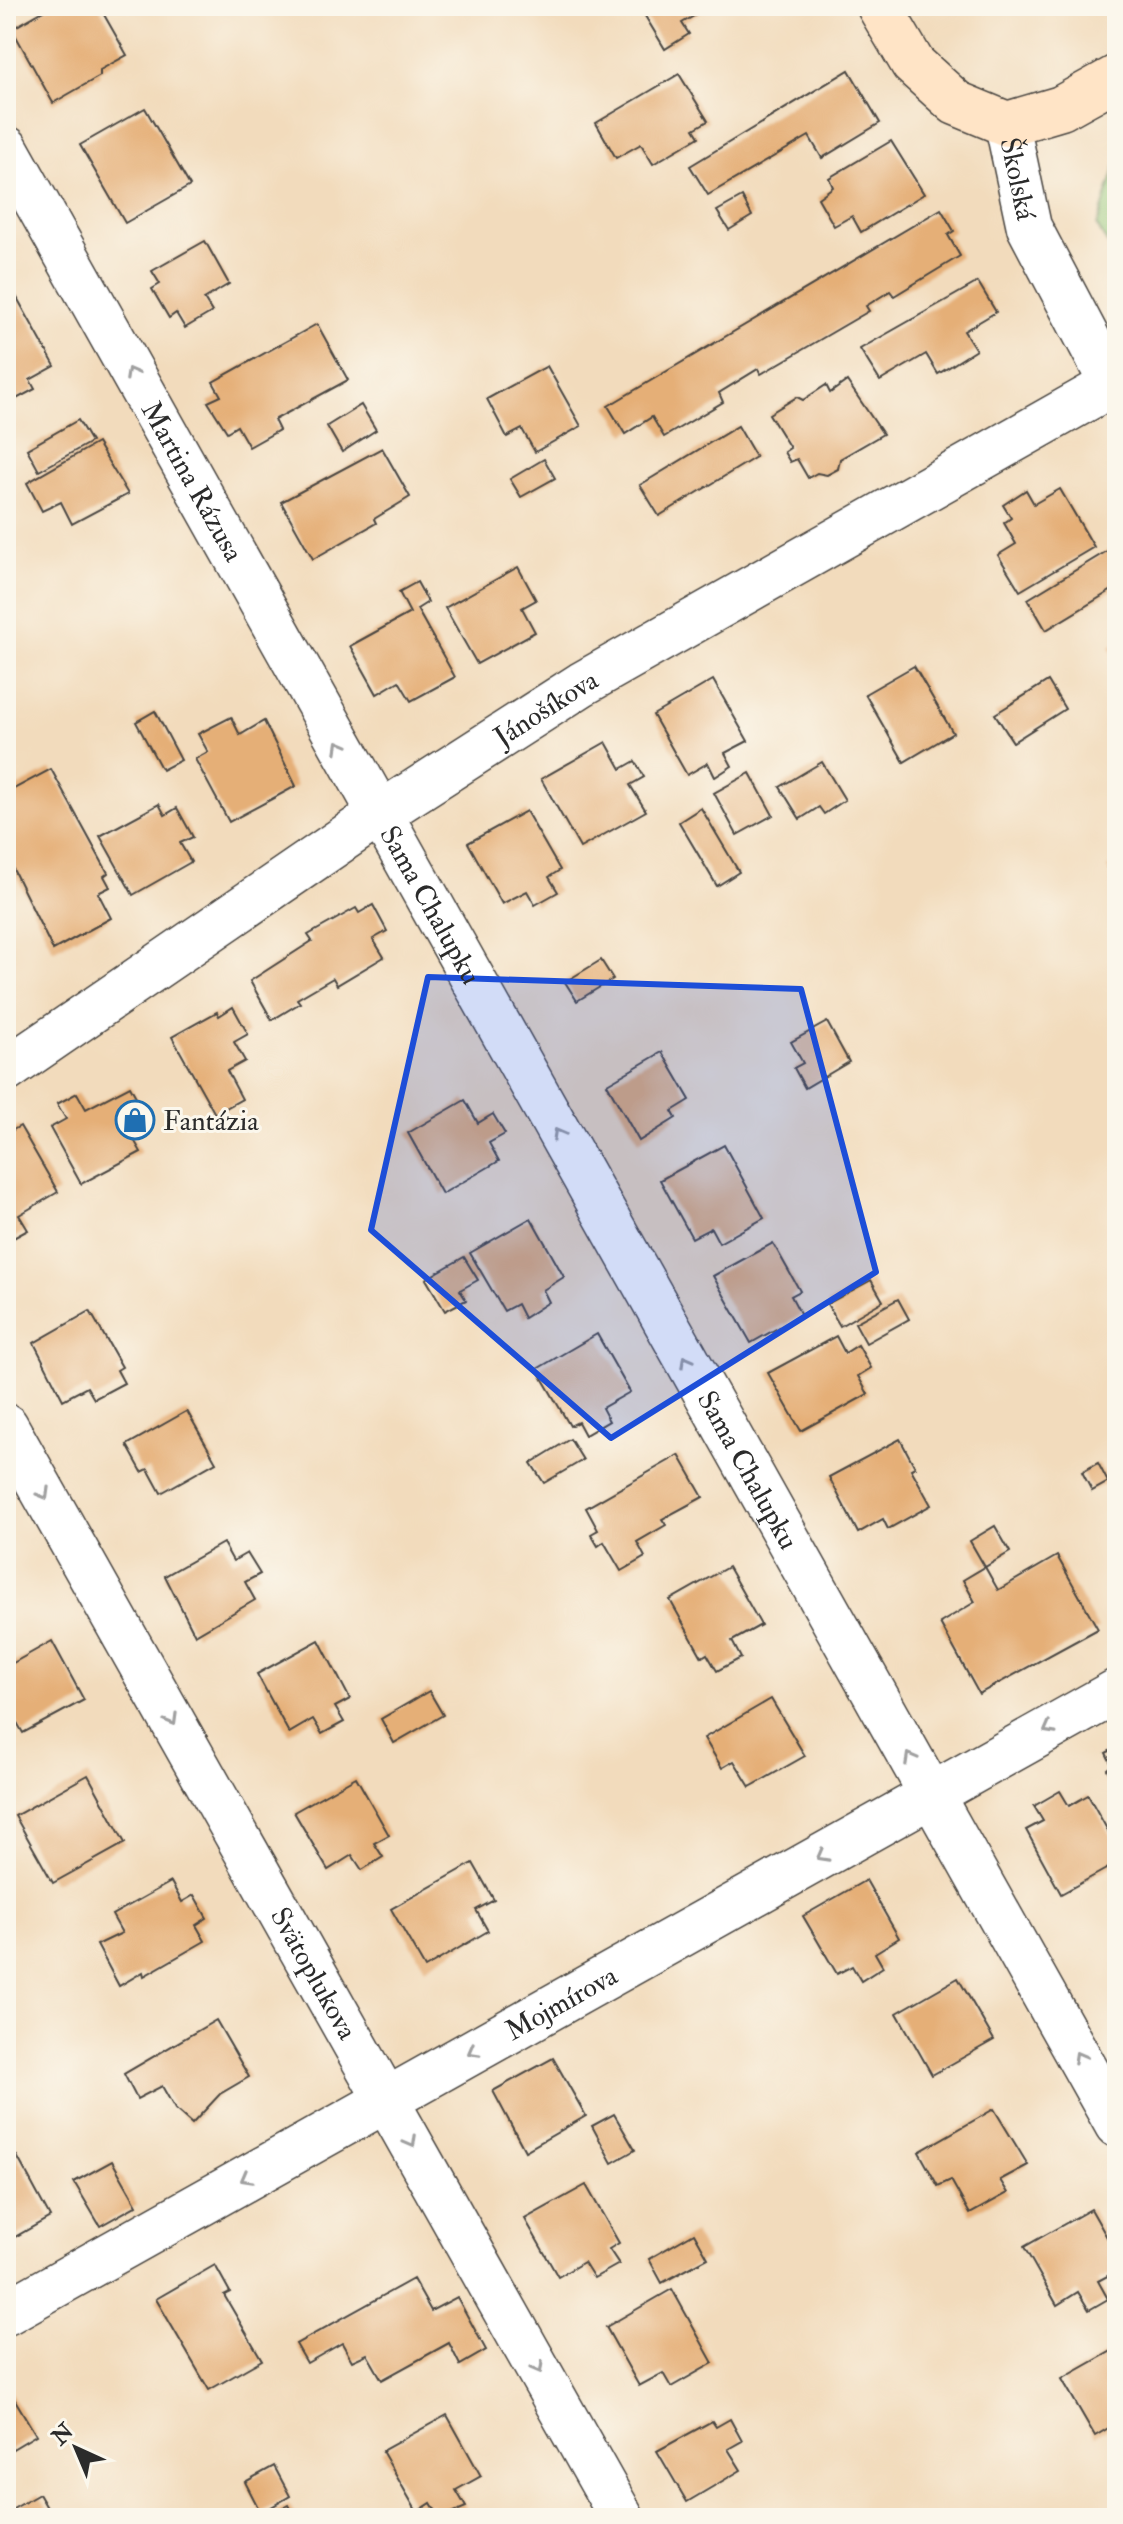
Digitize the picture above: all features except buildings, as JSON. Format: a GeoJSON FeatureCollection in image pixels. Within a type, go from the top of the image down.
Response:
{"type":"FeatureCollection","features":[{"type":"Feature","properties":{"kind":"street","name":"Školská"},"geometry":{"type":"LineString","coordinates":[[879,6],[913,64],[956,103],[1007,124],[1029,227],[1114,390]]}},
{"type":"Feature","properties":{"kind":"street"},"geometry":{"type":"LineString","coordinates":[[1007,124],[1061,108],[1117,77]]}},
{"type":"Feature","properties":{"kind":"street","name":"Martina Rázusa"},"geometry":{"type":"LineString","coordinates":[[6,148],[378,815]]}},
{"type":"Feature","properties":{"kind":"street","name":"Jánošíkova"},"geometry":{"type":"LineString","coordinates":[[6,1070],[378,815],[582,684],[1114,390]]}},
{"type":"Feature","properties":{"kind":"street","name":"Sama Chalupku"},"geometry":{"type":"LineString","coordinates":[[378,815],[1117,2125]]}},
{"type":"Feature","properties":{"kind":"street","name":"Svätoplukova"},"geometry":{"type":"LineString","coordinates":[[6,1426],[622,2518]]}},
{"type":"Feature","properties":{"kind":"street","name":"Mojmírova"},"geometry":{"type":"LineString","coordinates":[[6,2313],[1117,1691]]}},
{"type":"Feature","properties":{"kind":"highlighted area"},"geometry":{"type":"Polygon","coordinates":[[[428,977],[801,989],[876,1272],[611,1438],[371,1230],[428,977]]]}},
{"type":"Feature","properties":{"kind":"green space"},"geometry":{"type":"Polygon","coordinates":[[[1117,162],[1117,259],[1097,226],[1117,162]]]}},
{"type":"Feature","properties":{"kind":"place","name":"Fantázia"},"geometry":{"type":"Point","coordinates":[135,1120]}}]}
